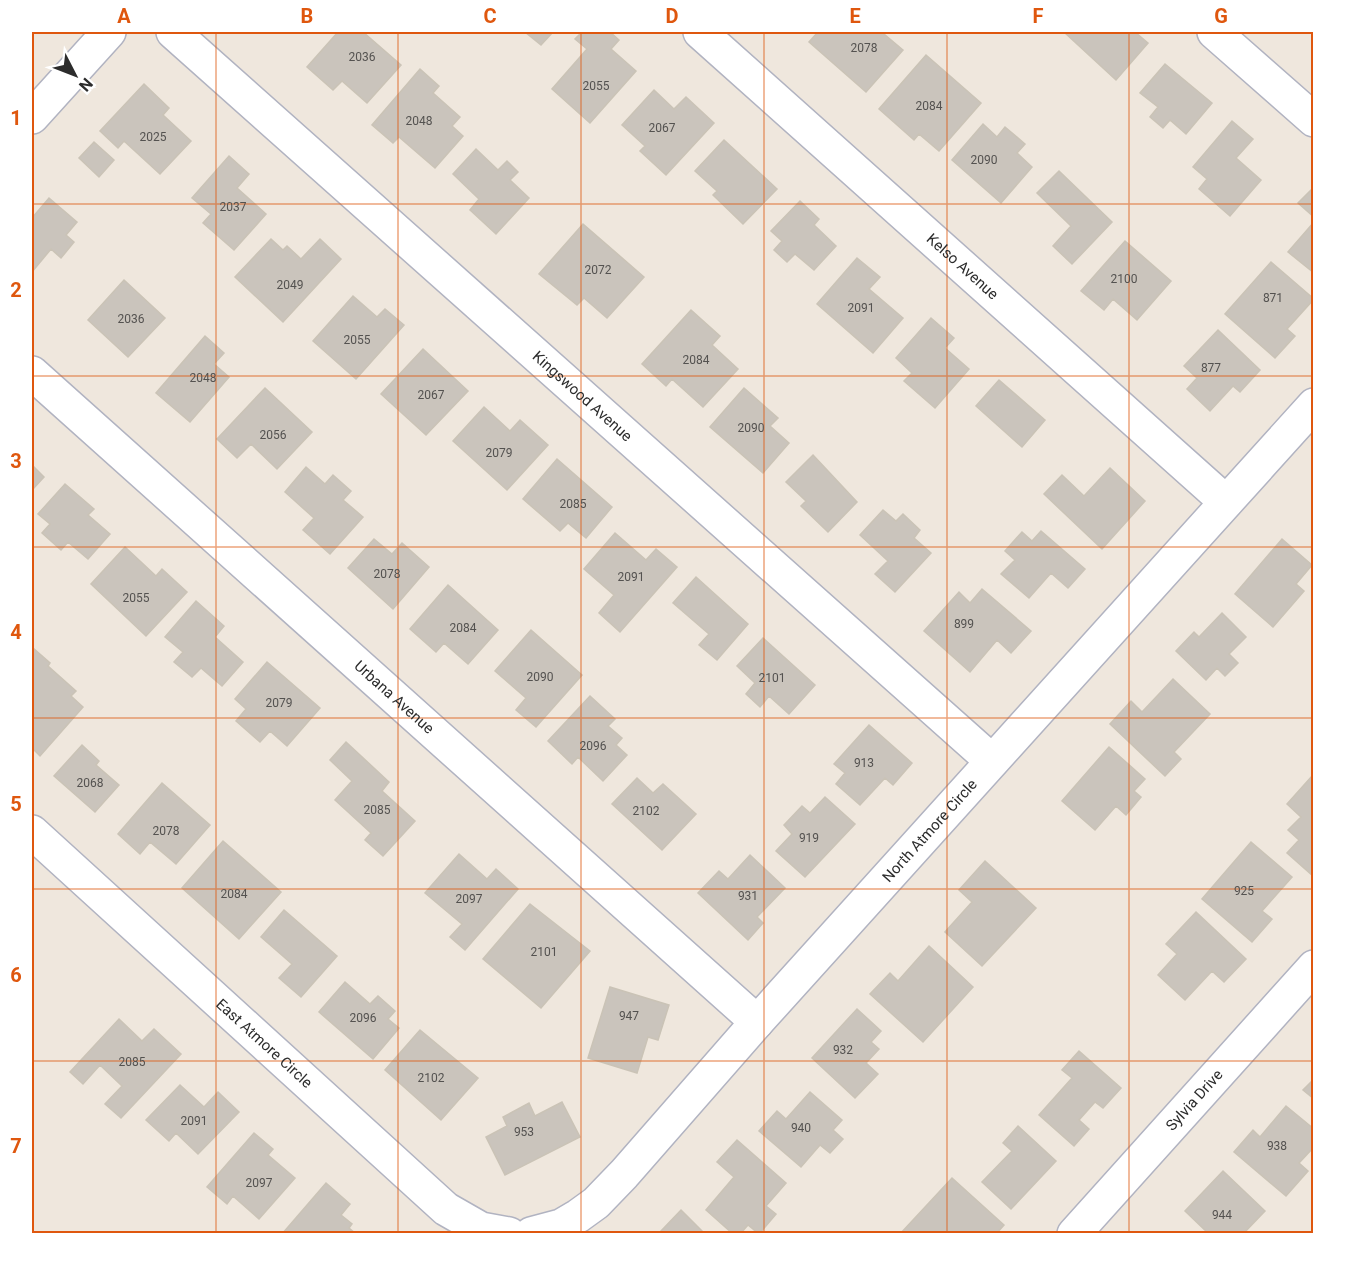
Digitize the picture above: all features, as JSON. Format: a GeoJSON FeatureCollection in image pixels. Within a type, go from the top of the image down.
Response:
{"type":"FeatureCollection","features":[{"type":"Feature","properties":{"kind":"street"},"geometry":{"type":"LineString","coordinates":[[32,117],[109,32]]}},
{"type":"Feature","properties":{"kind":"street","name":"Kingswood Avenue"},"geometry":{"type":"LineString","coordinates":[[173,32],[992,761]]}},
{"type":"Feature","properties":{"kind":"street","name":"Kelso Avenue"},"geometry":{"type":"LineString","coordinates":[[700,32],[1226,502]]}},
{"type":"Feature","properties":{"kind":"street"},"geometry":{"type":"LineString","coordinates":[[1214,32],[1314,120]]}},
{"type":"Feature","properties":{"kind":"street","name":"Urbana Avenue"},"geometry":{"type":"LineString","coordinates":[[32,373],[757,1022]]}},
{"type":"Feature","properties":{"kind":"street","name":"North Atmore Circle"},"geometry":{"type":"LineString","coordinates":[[531,1233],[561,1226],[596,1203],[1314,405]]}},
{"type":"Feature","properties":{"kind":"street","name":"East Atmore Circle"},"geometry":{"type":"LineString","coordinates":[[32,832],[446,1209],[481,1229],[509,1233]]}},
{"type":"Feature","properties":{"kind":"street","name":"Sylvia Drive"},"geometry":{"type":"LineString","coordinates":[[1074,1233],[1314,967]]}},
{"type":"Feature","properties":{"kind":"building"},"geometry":{"type":"Polygon","coordinates":[[[338,32],[363,32],[401,65],[367,103],[342,81],[333,90],[307,67],[338,32]]]}},
{"type":"Feature","properties":{"kind":"building"},"geometry":{"type":"Polygon","coordinates":[[[525,32],[553,32],[541,45],[525,32]]]}},
{"type":"Feature","properties":{"kind":"building"},"geometry":{"type":"Polygon","coordinates":[[[582,32],[610,32],[619,40],[611,49],[636,71],[590,123],[552,89],[587,49],[575,39],[582,32]]]}},
{"type":"Feature","properties":{"kind":"building"},"geometry":{"type":"Polygon","coordinates":[[[818,32],[885,32],[884,34],[903,50],[866,92],[809,42],[818,32]]]}},
{"type":"Feature","properties":{"kind":"building"},"geometry":{"type":"Polygon","coordinates":[[[1064,32],[1135,32],[1148,43],[1116,80],[1064,32]]]}},
{"type":"Feature","properties":{"kind":"building"},"geometry":{"type":"Polygon","coordinates":[[[926,55],[981,103],[939,151],[919,134],[914,140],[879,109],[926,55]]]}},
{"type":"Feature","properties":{"kind":"building"},"geometry":{"type":"Polygon","coordinates":[[[1165,64],[1212,103],[1186,134],[1170,120],[1163,128],[1150,117],[1158,107],[1140,93],[1165,64]]]}},
{"type":"Feature","properties":{"kind":"building"},"geometry":{"type":"Polygon","coordinates":[[[420,69],[439,86],[433,93],[460,117],[452,126],[463,136],[435,168],[399,137],[393,143],[372,125],[420,69]]]}},
{"type":"Feature","properties":{"kind":"building"},"geometry":{"type":"Polygon","coordinates":[[[144,84],[169,108],[163,115],[191,141],[160,174],[124,141],[118,148],[100,131],[144,84]]]}},
{"type":"Feature","properties":{"kind":"building"},"geometry":{"type":"Polygon","coordinates":[[[654,90],[674,109],[686,97],[714,123],[666,175],[640,151],[645,146],[622,125],[654,90]]]}},
{"type":"Feature","properties":{"kind":"building"},"geometry":{"type":"Polygon","coordinates":[[[1232,121],[1253,139],[1236,158],[1261,180],[1230,216],[1199,189],[1207,179],[1193,167],[1232,121]]]}},
{"type":"Feature","properties":{"kind":"building"},"geometry":{"type":"Polygon","coordinates":[[[983,124],[997,137],[1005,127],[1025,144],[1017,153],[1032,167],[1001,203],[952,160],[983,124]]]}},
{"type":"Feature","properties":{"kind":"building"},"geometry":{"type":"Polygon","coordinates":[[[724,140],[777,189],[743,224],[713,195],[717,191],[695,171],[724,140]]]}},
{"type":"Feature","properties":{"kind":"building"},"geometry":{"type":"Polygon","coordinates":[[[94,142],[114,160],[99,177],[79,158],[94,142]]]}},
{"type":"Feature","properties":{"kind":"building"},"geometry":{"type":"Polygon","coordinates":[[[476,149],[498,170],[507,161],[518,172],[510,180],[529,198],[496,234],[470,210],[479,199],[453,174],[476,149]]]}},
{"type":"Feature","properties":{"kind":"building"},"geometry":{"type":"Polygon","coordinates":[[[229,156],[249,174],[237,188],[266,214],[234,250],[203,223],[211,214],[192,198],[229,156]]]}},
{"type":"Feature","properties":{"kind":"building"},"geometry":{"type":"Polygon","coordinates":[[[1059,171],[1112,222],[1072,264],[1053,246],[1071,226],[1037,193],[1059,171]]]}},
{"type":"Feature","properties":{"kind":"building"},"geometry":{"type":"Polygon","coordinates":[[[1314,187],[1314,217],[1298,203],[1314,187]]]}},
{"type":"Feature","properties":{"kind":"building"},"geometry":{"type":"Polygon","coordinates":[[[49,198],[77,222],[66,235],[74,242],[61,258],[51,249],[32,272],[32,218],[49,198]]]}},
{"type":"Feature","properties":{"kind":"building"},"geometry":{"type":"Polygon","coordinates":[[[800,201],[819,219],[814,225],[836,246],[814,270],[795,254],[787,262],[774,250],[782,241],[771,231],[800,201]]]}},
{"type":"Feature","properties":{"kind":"building"},"geometry":{"type":"Polygon","coordinates":[[[1314,222],[1314,273],[1288,252],[1314,222]]]}},
{"type":"Feature","properties":{"kind":"building"},"geometry":{"type":"Polygon","coordinates":[[[583,224],[644,277],[607,318],[584,298],[577,305],[539,274],[583,224]]]}},
{"type":"Feature","properties":{"kind":"building"},"geometry":{"type":"Polygon","coordinates":[[[271,239],[283,250],[287,246],[301,259],[320,239],[341,259],[283,322],[235,277],[271,239]]]}},
{"type":"Feature","properties":{"kind":"building"},"geometry":{"type":"Polygon","coordinates":[[[1125,241],[1171,281],[1137,320],[1113,299],[1104,310],[1081,291],[1125,241]]]}},
{"type":"Feature","properties":{"kind":"building"},"geometry":{"type":"Polygon","coordinates":[[[857,258],[880,277],[869,289],[903,318],[873,353],[817,304],[857,258]]]}},
{"type":"Feature","properties":{"kind":"building"},"geometry":{"type":"Polygon","coordinates":[[[1271,262],[1314,299],[1287,329],[1295,336],[1275,358],[1225,314],[1271,262]]]}},
{"type":"Feature","properties":{"kind":"building"},"geometry":{"type":"Polygon","coordinates":[[[124,280],[165,318],[128,357],[88,320],[124,280]]]}},
{"type":"Feature","properties":{"kind":"building"},"geometry":{"type":"Polygon","coordinates":[[[353,296],[377,317],[385,309],[404,325],[356,379],[313,341],[353,296]]]}},
{"type":"Feature","properties":{"kind":"building"},"geometry":{"type":"Polygon","coordinates":[[[691,310],[720,336],[712,345],[738,369],[703,407],[672,379],[666,386],[642,364],[691,310]]]}},
{"type":"Feature","properties":{"kind":"building"},"geometry":{"type":"Polygon","coordinates":[[[931,318],[954,338],[945,348],[969,369],[935,408],[904,381],[912,373],[896,358],[931,318]]]}},
{"type":"Feature","properties":{"kind":"building"},"geometry":{"type":"Polygon","coordinates":[[[1218,330],[1260,370],[1240,392],[1233,386],[1210,411],[1187,389],[1197,378],[1184,366],[1218,330]]]}},
{"type":"Feature","properties":{"kind":"building"},"geometry":{"type":"Polygon","coordinates":[[[205,336],[224,353],[214,364],[229,377],[190,422],[156,393],[205,336]]]}},
{"type":"Feature","properties":{"kind":"building"},"geometry":{"type":"Polygon","coordinates":[[[423,349],[468,391],[426,435],[381,394],[423,349]]]}},
{"type":"Feature","properties":{"kind":"building"},"geometry":{"type":"Polygon","coordinates":[[[999,380],[1045,420],[1022,447],[976,406],[999,380]]]}},
{"type":"Feature","properties":{"kind":"building"},"geometry":{"type":"Polygon","coordinates":[[[265,388],[312,432],[277,469],[251,444],[237,458],[217,439],[265,388]]]}},
{"type":"Feature","properties":{"kind":"building"},"geometry":{"type":"Polygon","coordinates":[[[744,388],[778,418],[770,426],[789,443],[763,473],[710,427],[744,388]]]}},
{"type":"Feature","properties":{"kind":"building"},"geometry":{"type":"Polygon","coordinates":[[[484,407],[510,431],[520,420],[548,445],[507,490],[453,441],[484,407]]]}},
{"type":"Feature","properties":{"kind":"building"},"geometry":{"type":"Polygon","coordinates":[[[813,455],[857,502],[828,532],[801,506],[806,501],[786,482],[813,455]]]}},
{"type":"Feature","properties":{"kind":"building"},"geometry":{"type":"Polygon","coordinates":[[[557,459],[612,507],[586,538],[568,523],[560,531],[523,499],[557,459]]]}},
{"type":"Feature","properties":{"kind":"building"},"geometry":{"type":"Polygon","coordinates":[[[32,465],[44,477],[32,490],[32,465]]]}},
{"type":"Feature","properties":{"kind":"building"},"geometry":{"type":"Polygon","coordinates":[[[306,467],[325,484],[333,475],[351,491],[343,500],[363,517],[330,554],[303,530],[314,518],[285,492],[306,467]]]}},
{"type":"Feature","properties":{"kind":"building"},"geometry":{"type":"Polygon","coordinates":[[[1110,468],[1145,501],[1102,549],[1044,494],[1062,475],[1084,496],[1110,468]]]}},
{"type":"Feature","properties":{"kind":"building"},"geometry":{"type":"Polygon","coordinates":[[[65,484],[94,509],[88,515],[110,534],[88,559],[68,542],[61,550],[42,533],[50,524],[38,514],[65,484]]]}},
{"type":"Feature","properties":{"kind":"building"},"geometry":{"type":"Polygon","coordinates":[[[883,510],[896,521],[903,514],[920,530],[914,538],[931,553],[895,592],[875,574],[888,561],[860,535],[883,510]]]}},
{"type":"Feature","properties":{"kind":"building"},"geometry":{"type":"Polygon","coordinates":[[[1041,531],[1085,569],[1068,588],[1051,573],[1029,598],[1001,574],[1015,560],[1005,551],[1022,532],[1032,541],[1041,531]]]}},
{"type":"Feature","properties":{"kind":"building"},"geometry":{"type":"Polygon","coordinates":[[[615,533],[646,560],[656,549],[677,567],[620,632],[599,613],[614,595],[584,569],[615,533]]]}},
{"type":"Feature","properties":{"kind":"building"},"geometry":{"type":"Polygon","coordinates":[[[374,539],[392,554],[402,543],[429,567],[393,609],[348,568],[374,539]]]}},
{"type":"Feature","properties":{"kind":"building"},"geometry":{"type":"Polygon","coordinates":[[[1282,539],[1312,565],[1296,584],[1304,591],[1273,627],[1235,594],[1282,539]]]}},
{"type":"Feature","properties":{"kind":"building"},"geometry":{"type":"Polygon","coordinates":[[[125,547],[156,576],[162,569],[187,592],[146,636],[91,584],[125,547]]]}},
{"type":"Feature","properties":{"kind":"building"},"geometry":{"type":"Polygon","coordinates":[[[696,577],[748,624],[717,660],[699,645],[709,634],[673,603],[696,577]]]}},
{"type":"Feature","properties":{"kind":"building"},"geometry":{"type":"Polygon","coordinates":[[[448,585],[498,630],[468,664],[444,643],[436,652],[410,629],[448,585]]]}},
{"type":"Feature","properties":{"kind":"building"},"geometry":{"type":"Polygon","coordinates":[[[982,589],[1031,631],[1011,653],[997,640],[970,672],[924,631],[959,592],[970,603],[982,589]]]}},
{"type":"Feature","properties":{"kind":"building"},"geometry":{"type":"Polygon","coordinates":[[[196,601],[224,626],[215,637],[243,662],[222,686],[201,668],[192,677],[174,662],[183,652],[165,637],[196,601]]]}},
{"type":"Feature","properties":{"kind":"building"},"geometry":{"type":"Polygon","coordinates":[[[1222,613],[1246,637],[1229,654],[1238,663],[1225,676],[1217,668],[1206,680],[1176,651],[1194,632],[1199,637],[1222,613]]]}},
{"type":"Feature","properties":{"kind":"building"},"geometry":{"type":"Polygon","coordinates":[[[531,630],[582,675],[536,727],[516,710],[526,698],[495,671],[531,630]]]}},
{"type":"Feature","properties":{"kind":"building"},"geometry":{"type":"Polygon","coordinates":[[[763,638],[815,685],[789,714],[769,696],[760,707],[746,694],[755,683],[737,666],[763,638]]]}},
{"type":"Feature","properties":{"kind":"building"},"geometry":{"type":"Polygon","coordinates":[[[33,648],[50,663],[48,666],[76,691],[71,696],[83,707],[40,756],[32,748],[33,648]]]}},
{"type":"Feature","properties":{"kind":"building"},"geometry":{"type":"Polygon","coordinates":[[[267,662],[320,708],[287,746],[270,731],[260,742],[236,721],[246,709],[235,699],[267,662]]]}},
{"type":"Feature","properties":{"kind":"building"},"geometry":{"type":"Polygon","coordinates":[[[1173,679],[1210,714],[1174,752],[1181,759],[1165,776],[1110,724],[1131,701],[1142,712],[1173,679]]]}},
{"type":"Feature","properties":{"kind":"building"},"geometry":{"type":"Polygon","coordinates":[[[590,696],[615,719],[608,726],[622,738],[616,745],[627,755],[603,781],[578,757],[572,764],[548,741],[590,696]]]}},
{"type":"Feature","properties":{"kind":"building"},"geometry":{"type":"Polygon","coordinates":[[[869,725],[912,763],[893,785],[885,778],[860,805],[836,784],[845,773],[834,764],[869,725]]]}},
{"type":"Feature","properties":{"kind":"building"},"geometry":{"type":"Polygon","coordinates":[[[346,742],[389,782],[382,791],[415,821],[383,856],[365,840],[371,833],[335,800],[352,781],[330,760],[346,742]]]}},
{"type":"Feature","properties":{"kind":"building"},"geometry":{"type":"Polygon","coordinates":[[[82,745],[99,761],[96,765],[119,785],[95,812],[54,776],[82,745]]]}},
{"type":"Feature","properties":{"kind":"building"},"geometry":{"type":"Polygon","coordinates":[[[1109,747],[1145,779],[1134,791],[1141,797],[1126,815],[1116,806],[1095,830],[1062,801],[1109,747]]]}},
{"type":"Feature","properties":{"kind":"building"},"geometry":{"type":"Polygon","coordinates":[[[1313,775],[1314,876],[1287,853],[1299,840],[1288,830],[1301,817],[1287,804],[1313,775]]]}},
{"type":"Feature","properties":{"kind":"building"},"geometry":{"type":"Polygon","coordinates":[[[637,778],[653,793],[663,784],[696,814],[662,850],[612,804],[637,778]]]}},
{"type":"Feature","properties":{"kind":"building"},"geometry":{"type":"Polygon","coordinates":[[[162,783],[210,825],[176,864],[150,842],[140,854],[118,834],[162,783]]]}},
{"type":"Feature","properties":{"kind":"building"},"geometry":{"type":"Polygon","coordinates":[[[825,797],[855,824],[805,877],[776,851],[792,834],[784,825],[802,806],[810,813],[825,797]]]}},
{"type":"Feature","properties":{"kind":"building"},"geometry":{"type":"Polygon","coordinates":[[[223,841],[281,892],[239,939],[182,888],[223,841]]]}},
{"type":"Feature","properties":{"kind":"building"},"geometry":{"type":"Polygon","coordinates":[[[1251,842],[1292,877],[1262,911],[1272,919],[1252,942],[1202,899],[1251,842]]]}},
{"type":"Feature","properties":{"kind":"building"},"geometry":{"type":"Polygon","coordinates":[[[459,854],[487,879],[496,869],[518,889],[465,950],[450,937],[462,924],[425,893],[459,854]]]}},
{"type":"Feature","properties":{"kind":"building"},"geometry":{"type":"Polygon","coordinates":[[[750,855],[785,888],[757,917],[763,923],[748,940],[698,893],[719,871],[728,879],[750,855]]]}},
{"type":"Feature","properties":{"kind":"building"},"geometry":{"type":"Polygon","coordinates":[[[985,861],[1036,908],[982,966],[945,932],[972,902],[959,890],[985,861]]]}},
{"type":"Feature","properties":{"kind":"building"},"geometry":{"type":"Polygon","coordinates":[[[530,904],[590,951],[541,1008],[483,959],[530,904]]]}},
{"type":"Feature","properties":{"kind":"building"},"geometry":{"type":"Polygon","coordinates":[[[284,910],[337,956],[301,997],[279,978],[292,964],[261,937],[284,910]]]}},
{"type":"Feature","properties":{"kind":"building"},"geometry":{"type":"Polygon","coordinates":[[[1196,912],[1246,959],[1224,982],[1212,971],[1185,1000],[1158,975],[1177,954],[1166,944],[1196,912]]]}},
{"type":"Feature","properties":{"kind":"building"},"geometry":{"type":"Polygon","coordinates":[[[929,946],[973,987],[923,1042],[870,994],[890,973],[898,981],[929,946]]]}},
{"type":"Feature","properties":{"kind":"building"},"geometry":{"type":"Polygon","coordinates":[[[345,982],[370,1004],[378,996],[395,1011],[388,1019],[399,1028],[373,1059],[319,1012],[345,982]]]}},
{"type":"Feature","properties":{"kind":"building"},"geometry":{"type":"Polygon","coordinates":[[[610,987],[669,1005],[658,1040],[648,1037],[637,1073],[588,1058],[610,987]]]}},
{"type":"Feature","properties":{"kind":"building"},"geometry":{"type":"Polygon","coordinates":[[[857,1009],[881,1031],[871,1042],[879,1049],[866,1063],[878,1074],[855,1098],[812,1058],[857,1009]]]}},
{"type":"Feature","properties":{"kind":"building"},"geometry":{"type":"Polygon","coordinates":[[[119,1019],[142,1041],[154,1029],[181,1054],[121,1118],[105,1104],[122,1086],[100,1065],[83,1084],[70,1072],[119,1019]]]}},
{"type":"Feature","properties":{"kind":"building"},"geometry":{"type":"Polygon","coordinates":[[[420,1030],[478,1078],[441,1120],[385,1070],[420,1030]]]}},
{"type":"Feature","properties":{"kind":"building"},"geometry":{"type":"Polygon","coordinates":[[[1079,1051],[1121,1088],[1103,1108],[1095,1102],[1079,1120],[1089,1129],[1074,1146],[1039,1115],[1072,1078],[1062,1070],[1079,1051]]]}},
{"type":"Feature","properties":{"kind":"building"},"geometry":{"type":"Polygon","coordinates":[[[1314,1079],[1314,1099],[1303,1090],[1314,1079]]]}},
{"type":"Feature","properties":{"kind":"building"},"geometry":{"type":"Polygon","coordinates":[[[180,1085],[204,1107],[218,1092],[239,1112],[198,1154],[176,1133],[169,1141],[146,1120],[180,1085]]]}},
{"type":"Feature","properties":{"kind":"building"},"geometry":{"type":"Polygon","coordinates":[[[810,1092],[842,1120],[833,1130],[843,1139],[830,1153],[820,1145],[801,1167],[759,1131],[777,1111],[786,1119],[810,1092]]]}},
{"type":"Feature","properties":{"kind":"building"},"geometry":{"type":"Polygon","coordinates":[[[562,1102],[580,1137],[505,1175],[486,1137],[507,1126],[503,1117],[529,1103],[535,1116],[562,1102]]]}},
{"type":"Feature","properties":{"kind":"building"},"geometry":{"type":"Polygon","coordinates":[[[1286,1106],[1314,1129],[1314,1147],[1299,1163],[1308,1171],[1286,1196],[1234,1152],[1253,1130],[1260,1137],[1286,1106]]]}},
{"type":"Feature","properties":{"kind":"building"},"geometry":{"type":"Polygon","coordinates":[[[1018,1126],[1056,1161],[1011,1209],[982,1182],[1012,1151],[1003,1143],[1018,1126]]]}},
{"type":"Feature","properties":{"kind":"building"},"geometry":{"type":"Polygon","coordinates":[[[254,1133],[273,1149],[268,1155],[295,1178],[259,1219],[233,1196],[227,1204],[207,1187],[254,1133]]]}},
{"type":"Feature","properties":{"kind":"building"},"geometry":{"type":"Polygon","coordinates":[[[737,1140],[786,1183],[766,1206],[776,1214],[759,1234],[748,1225],[740,1234],[733,1234],[706,1210],[734,1177],[717,1162],[737,1140]]]}},
{"type":"Feature","properties":{"kind":"building"},"geometry":{"type":"Polygon","coordinates":[[[1223,1171],[1265,1211],[1243,1234],[1209,1234],[1185,1211],[1223,1171]]]}},
{"type":"Feature","properties":{"kind":"building"},"geometry":{"type":"Polygon","coordinates":[[[952,1178],[1004,1225],[996,1234],[900,1234],[952,1178]]]}},
{"type":"Feature","properties":{"kind":"building"},"geometry":{"type":"Polygon","coordinates":[[[326,1183],[350,1204],[341,1215],[352,1224],[349,1228],[356,1234],[282,1234],[326,1183]]]}},
{"type":"Feature","properties":{"kind":"building"},"geometry":{"type":"Polygon","coordinates":[[[681,1210],[705,1234],[664,1234],[661,1231],[681,1210]]]}}]}
